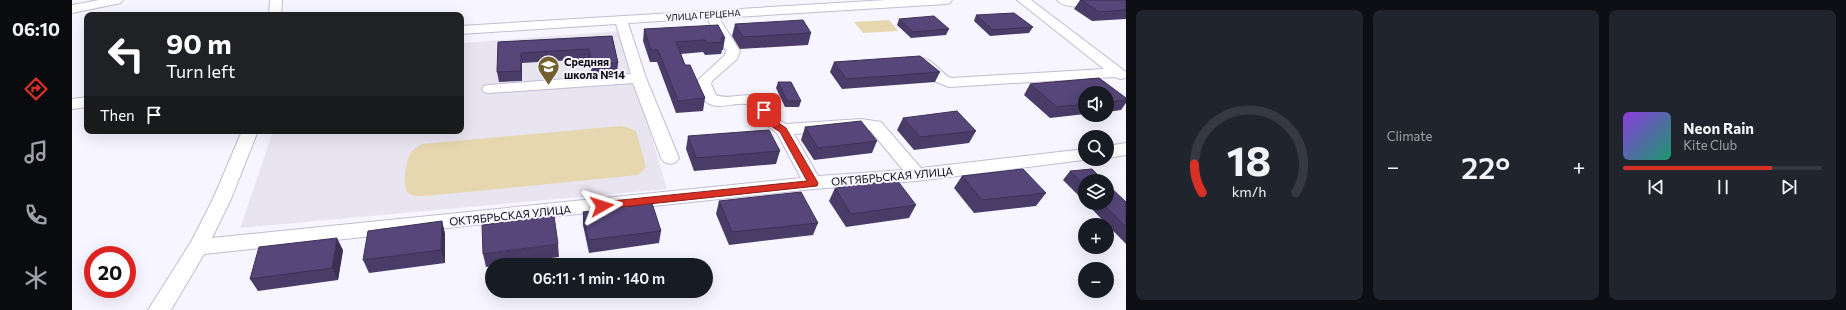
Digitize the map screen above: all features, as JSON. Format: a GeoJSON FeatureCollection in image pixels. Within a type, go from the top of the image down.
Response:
{"type":"FeatureCollection","features":[{"type":"Feature","properties":{"kind":"street"},"geometry":{"type":"LineString","coordinates":[[72,9],[117,0]]}},
{"type":"Feature","properties":{"kind":"street"},"geometry":{"type":"LineString","coordinates":[[276,0],[276,12]]}},
{"type":"Feature","properties":{"kind":"street","name":"УЛИЦА ГЕРЦЕНА"},"geometry":{"type":"LineString","coordinates":[[464,30],[946,0]]}},
{"type":"Feature","properties":{"kind":"street"},"geometry":{"type":"LineString","coordinates":[[1024,0],[1121,75]]}},
{"type":"Feature","properties":{"kind":"street"},"geometry":{"type":"LineString","coordinates":[[1063,0],[1072,4],[1122,0]]}},
{"type":"Feature","properties":{"kind":"street"},"geometry":{"type":"LineString","coordinates":[[711,14],[733,51],[732,56],[705,80],[704,84],[710,98],[722,102],[748,99],[754,100],[760,104],[774,124],[783,130],[813,183]]}},
{"type":"Feature","properties":{"kind":"street"},"geometry":{"type":"LineString","coordinates":[[621,20],[640,78],[670,158]]}},
{"type":"Feature","properties":{"kind":"street"},"geometry":{"type":"LineString","coordinates":[[912,56],[922,61],[939,78],[949,83],[1121,75]]}},
{"type":"Feature","properties":{"kind":"street"},"geometry":{"type":"LineString","coordinates":[[489,89],[640,78]]}},
{"type":"Feature","properties":{"kind":"street"},"geometry":{"type":"LineString","coordinates":[[72,104],[84,102]]}},
{"type":"Feature","properties":{"kind":"street"},"geometry":{"type":"LineString","coordinates":[[783,130],[861,124],[875,126],[917,174]]}},
{"type":"Feature","properties":{"kind":"street"},"geometry":{"type":"LineString","coordinates":[[159,310],[198,247],[222,199],[249,134]]}},
{"type":"Feature","properties":{"kind":"street"},"geometry":{"type":"LineString","coordinates":[[1114,151],[1126,149]]}},
{"type":"Feature","properties":{"kind":"street","name":"ОКТЯБРЬСКАЯ УЛИЦА"},"geometry":{"type":"LineString","coordinates":[[198,247],[813,183],[917,174],[1078,156]]}},
{"type":"Feature","properties":{"kind":"shaded area"},"geometry":{"type":"Polygon","coordinates":[[[889,20],[898,31],[863,33],[854,22],[889,20]]]}},
{"type":"Feature","properties":{"kind":"shaded area","name":"Средняя школа №14"},"geometry":{"type":"Polygon","coordinates":[[[620,31],[667,189],[240,228],[272,134],[464,134],[464,43],[620,31]]]}},
{"type":"Feature","properties":{"kind":"shaded area"},"geometry":{"type":"Polygon","coordinates":[[[620,126],[636,131],[646,167],[638,175],[426,196],[412,195],[406,190],[405,174],[410,154],[415,148],[422,144],[620,126]]]}},
{"type":"Feature","properties":{"kind":"building"},"geometry":{"type":"Polygon","coordinates":[[[1081,0],[1126,0],[1126,10],[1099,12],[1081,0]]]}},
{"type":"Feature","properties":{"kind":"building"},"geometry":{"type":"Polygon","coordinates":[[[1014,13],[1033,27],[993,30],[976,15],[1014,13]]]}},
{"type":"Feature","properties":{"kind":"building"},"geometry":{"type":"Polygon","coordinates":[[[934,16],[949,29],[913,32],[899,19],[934,16]]]}},
{"type":"Feature","properties":{"kind":"building"},"geometry":{"type":"Polygon","coordinates":[[[803,20],[811,33],[743,37],[735,24],[803,20]]]}},
{"type":"Feature","properties":{"kind":"building"},"geometry":{"type":"Polygon","coordinates":[[[718,25],[725,38],[721,38],[723,42],[707,43],[705,40],[676,42],[685,65],[690,65],[705,98],[678,101],[658,50],[651,50],[644,29],[718,25]]]}},
{"type":"Feature","properties":{"kind":"building"},"geometry":{"type":"Polygon","coordinates":[[[612,36],[618,63],[592,65],[589,49],[521,53],[521,71],[497,72],[498,42],[612,36]]]}},
{"type":"Feature","properties":{"kind":"building"},"geometry":{"type":"Polygon","coordinates":[[[920,56],[940,72],[846,79],[834,62],[920,56]]]}},
{"type":"Feature","properties":{"kind":"building"},"geometry":{"type":"Polygon","coordinates":[[[1099,78],[1110,86],[1078,86],[1078,105],[1057,107],[1030,84],[1099,78]]]}},
{"type":"Feature","properties":{"kind":"building"},"geometry":{"type":"Polygon","coordinates":[[[778,82],[791,82],[801,101],[787,101],[778,82]]]}},
{"type":"Feature","properties":{"kind":"building"},"geometry":{"type":"Polygon","coordinates":[[[1114,89],[1126,98],[1126,100],[1114,101],[1114,89]]]}},
{"type":"Feature","properties":{"kind":"building"},"geometry":{"type":"Polygon","coordinates":[[[957,111],[976,131],[920,137],[903,118],[957,111]]]}},
{"type":"Feature","properties":{"kind":"building"},"geometry":{"type":"Polygon","coordinates":[[[861,121],[877,141],[818,148],[805,127],[861,121]]]}},
{"type":"Feature","properties":{"kind":"building"},"geometry":{"type":"Polygon","coordinates":[[[769,130],[780,151],[696,158],[688,136],[769,130]]]}},
{"type":"Feature","properties":{"kind":"building"},"geometry":{"type":"Polygon","coordinates":[[[1023,169],[1046,193],[982,200],[962,176],[1023,169]]]}},
{"type":"Feature","properties":{"kind":"building"},"geometry":{"type":"Polygon","coordinates":[[[1092,169],[1097,174],[1078,174],[1078,179],[1070,171],[1092,169]]]}},
{"type":"Feature","properties":{"kind":"building"},"geometry":{"type":"Polygon","coordinates":[[[897,180],[916,205],[851,214],[835,188],[897,180]]]}},
{"type":"Feature","properties":{"kind":"building"},"geometry":{"type":"Polygon","coordinates":[[[1114,191],[1126,202],[1126,227],[1109,210],[1114,210],[1114,191]]]}},
{"type":"Feature","properties":{"kind":"building"},"geometry":{"type":"Polygon","coordinates":[[[801,192],[818,223],[732,232],[719,201],[801,192]]]}},
{"type":"Feature","properties":{"kind":"building"},"geometry":{"type":"Polygon","coordinates":[[[652,203],[661,231],[588,240],[583,212],[652,203]]]}},
{"type":"Feature","properties":{"kind":"building"},"geometry":{"type":"Polygon","coordinates":[[[554,216],[558,244],[483,254],[482,225],[554,216]]]}},
{"type":"Feature","properties":{"kind":"building"},"geometry":{"type":"Polygon","coordinates":[[[442,221],[441,250],[363,260],[368,231],[442,221]]]}},
{"type":"Feature","properties":{"kind":"building"},"geometry":{"type":"Polygon","coordinates":[[[337,238],[332,268],[250,279],[259,247],[337,238]]]}},
{"type":"Feature","properties":{"kind":"place","name":"Средняя школа №14"},"geometry":{"type":"Point","coordinates":[549,86]}},
{"type":"Feature","properties":{"kind":"route"},"geometry":{"type":"LineString","coordinates":[[602,206],[813,183],[783,130],[774,124],[764,110]]}}]}
